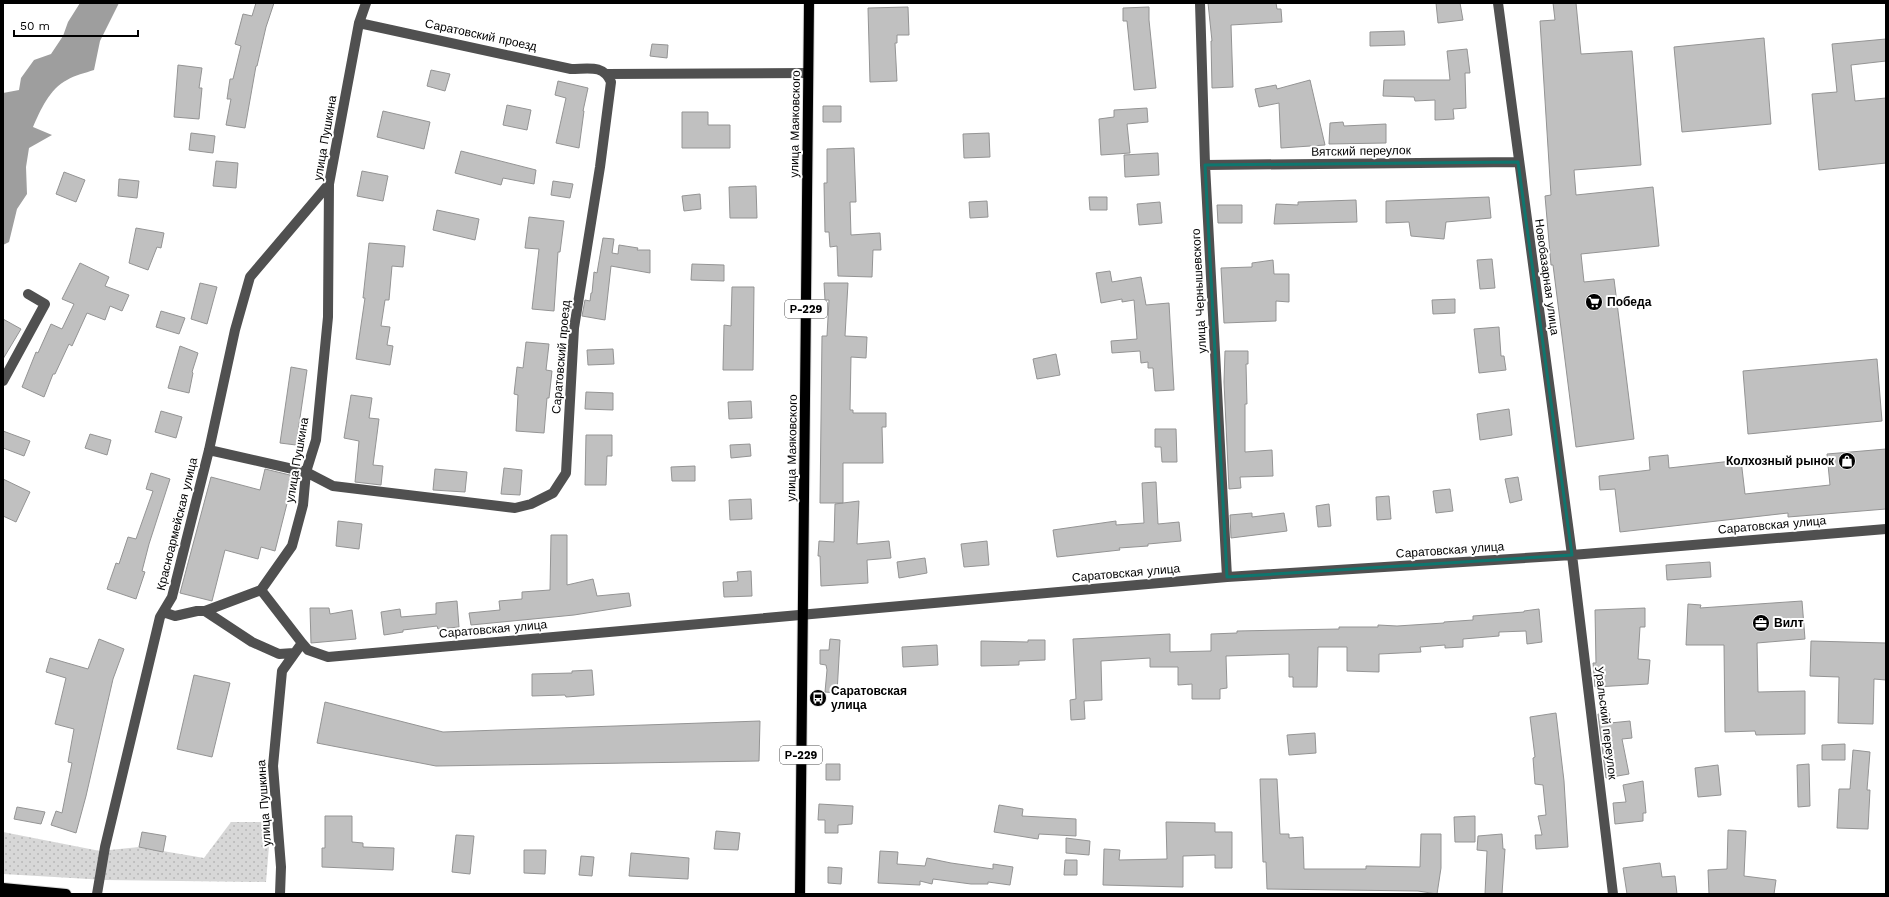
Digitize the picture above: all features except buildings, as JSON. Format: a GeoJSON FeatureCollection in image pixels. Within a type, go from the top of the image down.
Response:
{"type":"FeatureCollection","features":[{"type":"Feature","properties":{"kind":"main road","name":"улица Маяковского"},"geometry":{"type":"LineString","coordinates":[[800,894],[809,3]]}},
{"type":"Feature","properties":{"kind":"main road"},"geometry":{"type":"LineString","coordinates":[[3,888],[66,894]]}},
{"type":"Feature","properties":{"kind":"street","name":"улица Пушкина"},"geometry":{"type":"LineString","coordinates":[[261,590],[292,546],[303,505],[306,472],[316,440],[328,317],[329,184],[359,23],[366,3]]}},
{"type":"Feature","properties":{"kind":"street","name":"улица Чернышевского"},"geometry":{"type":"LineString","coordinates":[[1200,3],[1205,166],[1227,577]]}},
{"type":"Feature","properties":{"kind":"street","name":"Новобазарная улица"},"geometry":{"type":"LineString","coordinates":[[1498,3],[1518,162],[1572,555]]}},
{"type":"Feature","properties":{"kind":"street","name":"Саратовский проезд"},"geometry":{"type":"LineString","coordinates":[[209,450],[306,472],[333,486],[515,508],[531,504],[553,493],[566,473],[574,328],[600,167],[611,82],[607,74],[600,69],[571,69],[359,23]]}},
{"type":"Feature","properties":{"kind":"street"},"geometry":{"type":"LineString","coordinates":[[607,74],[808,73]]}},
{"type":"Feature","properties":{"kind":"street","name":"Вятский переулок"},"geometry":{"type":"LineString","coordinates":[[1205,166],[1518,162]]}},
{"type":"Feature","properties":{"kind":"street","name":"Красноармейская улица"},"geometry":{"type":"LineString","coordinates":[[97,894],[109,831],[160,617],[172,598],[209,450],[235,330],[250,277],[329,184]]}},
{"type":"Feature","properties":{"kind":"street"},"geometry":{"type":"LineString","coordinates":[[3,381],[45,304],[28,294]]}},
{"type":"Feature","properties":{"kind":"street","name":"Саратовская улица"},"geometry":{"type":"LineString","coordinates":[[302,643],[308,650],[328,657],[803,616],[1227,577],[1572,555],[1886,529]]}},
{"type":"Feature","properties":{"kind":"street","name":"Уральский переулок"},"geometry":{"type":"LineString","coordinates":[[1572,555],[1613,894]]}},
{"type":"Feature","properties":{"kind":"street"},"geometry":{"type":"LineString","coordinates":[[163,612],[175,616],[197,611],[205,611],[261,590],[302,643]]}},
{"type":"Feature","properties":{"kind":"street"},"geometry":{"type":"LineString","coordinates":[[205,611],[252,642],[279,654],[294,653]]}},
{"type":"Feature","properties":{"kind":"street","name":"улица Пушкина"},"geometry":{"type":"LineString","coordinates":[[280,894],[281,867],[272,766],[282,670],[302,643]]}},
{"type":"Feature","properties":{"kind":"highlighted area"},"geometry":{"type":"Polygon","coordinates":[[[1518,162],[1572,555],[1227,577],[1205,165],[1518,162]]]}},
{"type":"Feature","properties":{"kind":"shaded area"},"geometry":{"type":"Polygon","coordinates":[[[80,3],[119,3],[100,41],[94,70],[73,77],[56,88],[46,100],[39,114],[33,127],[52,135],[29,148],[26,167],[27,194],[17,209],[9,242],[3,245],[3,93],[19,90],[21,78],[34,60],[51,54],[63,36],[68,22],[80,3]]]}},
{"type":"Feature","properties":{"kind":"shaded area"},"geometry":{"type":"Polygon","coordinates":[[[231,822],[271,822],[266,882],[106,880],[3,874],[3,832],[100,851],[139,847],[204,858],[231,822]]]}},
{"type":"Feature","properties":{"kind":"place","name":"Победа"},"geometry":{"type":"Point","coordinates":[1594,302]}},
{"type":"Feature","properties":{"kind":"place","name":"Колхозный рынок"},"geometry":{"type":"Point","coordinates":[1847,461]}},
{"type":"Feature","properties":{"kind":"place","name":"Вилт"},"geometry":{"type":"Point","coordinates":[1761,623]}},
{"type":"Feature","properties":{"kind":"place","name":"Саратовская улица"},"geometry":{"type":"Point","coordinates":[818,698]}}]}
